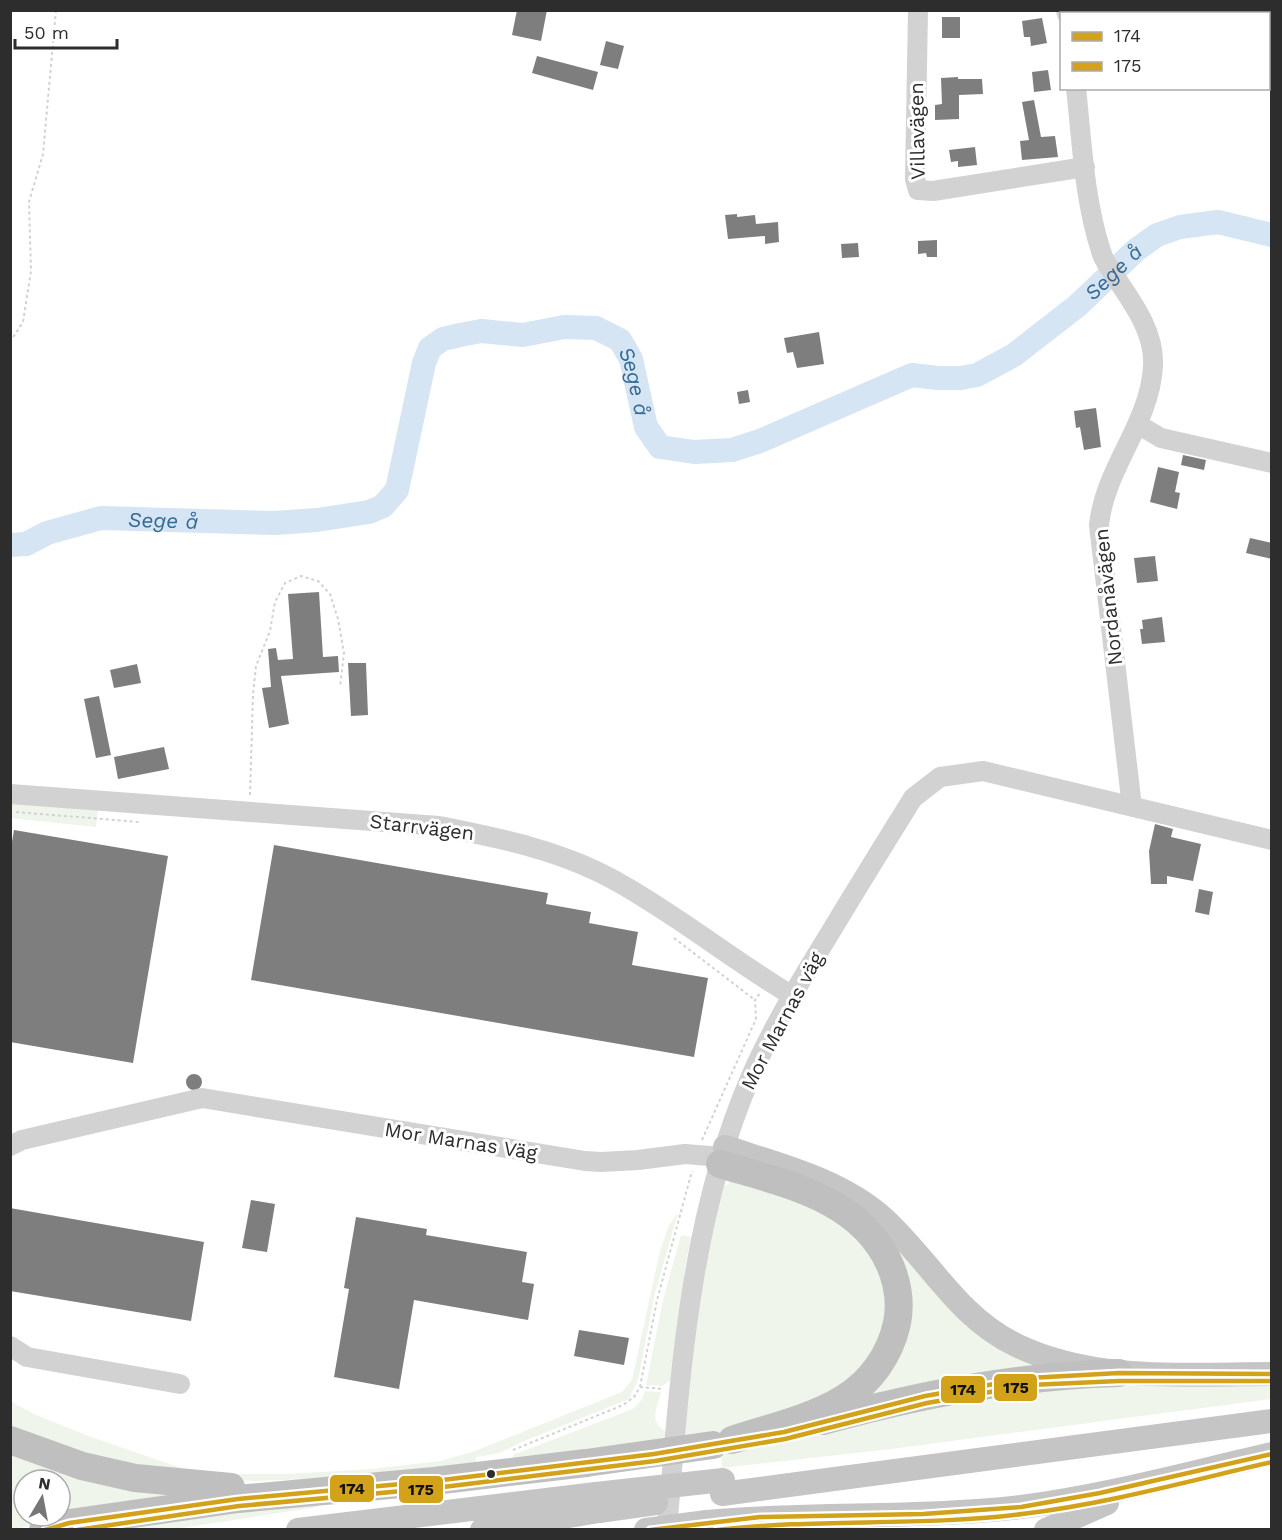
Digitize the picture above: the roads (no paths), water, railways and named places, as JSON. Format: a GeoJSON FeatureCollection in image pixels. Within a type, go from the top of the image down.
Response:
{"type":"FeatureCollection","features":[{"type":"Feature","properties":{"kind":"highway"},"geometry":{"type":"LineString","coordinates":[[716,1155],[807,1192],[828,1202],[857,1221],[874,1238],[888,1260],[896,1281],[899,1304],[896,1327],[889,1348],[871,1375],[853,1392],[810,1414],[722,1443]]}},
{"type":"Feature","properties":{"kind":"highway"},"geometry":{"type":"LineString","coordinates":[[42,1530],[122,1515],[238,1499],[586,1463],[784,1432],[914,1398],[979,1385],[1065,1375],[1119,1373]]}},
{"type":"Feature","properties":{"kind":"highway"},"geometry":{"type":"LineString","coordinates":[[10,1440],[82,1466],[135,1478],[184,1484],[242,1487],[434,1480]]}},
{"type":"Feature","properties":{"kind":"main road"},"geometry":{"type":"LineString","coordinates":[[716,1155],[810,1176],[855,1197],[892,1227],[971,1315],[1007,1340],[1052,1358],[1119,1373],[1272,1374]]}},
{"type":"Feature","properties":{"kind":"main road"},"geometry":{"type":"LineString","coordinates":[[722,1487],[917,1457],[1272,1410]]}},
{"type":"Feature","properties":{"kind":"main road"},"geometry":{"type":"LineString","coordinates":[[298,1530],[597,1503],[1272,1421]]}},
{"type":"Feature","properties":{"kind":"main road"},"geometry":{"type":"LineString","coordinates":[[646,1530],[760,1517],[945,1513],[1021,1507],[1100,1493],[1272,1454]]}},
{"type":"Feature","properties":{"kind":"main road"},"geometry":{"type":"LineString","coordinates":[[1046,1530],[1124,1497],[1272,1459]]}},
{"type":"Feature","properties":{"kind":"main road"},"geometry":{"type":"LineString","coordinates":[[482,1530],[597,1503]]}},
{"type":"Feature","properties":{"kind":"main road"},"geometry":{"type":"LineString","coordinates":[[707,1522],[772,1530]]}},
{"type":"Feature","properties":{"kind":"street","name":"Villavägen"},"geometry":{"type":"LineString","coordinates":[[918,10],[915,179],[918,189],[933,191],[1085,167]]}},
{"type":"Feature","properties":{"kind":"street","name":"Nordanåvägen"},"geometry":{"type":"LineString","coordinates":[[1076,90],[1092,222],[1102,255],[1141,316],[1149,338],[1154,363],[1151,391],[1139,425],[1109,484],[1101,509],[1099,525],[1132,807]]}},
{"type":"Feature","properties":{"kind":"street"},"geometry":{"type":"LineString","coordinates":[[1139,425],[1161,438],[1272,463]]}},
{"type":"Feature","properties":{"kind":"street","name":"Mor Marnas väg"},"geometry":{"type":"LineString","coordinates":[[667,1530],[688,1317],[716,1155],[791,995],[913,798],[940,777],[983,771],[1272,840]]}},
{"type":"Feature","properties":{"kind":"street","name":"Starrvägen"},"geometry":{"type":"LineString","coordinates":[[10,794],[439,826],[508,839],[548,851],[613,879],[685,923],[791,995]]}},
{"type":"Feature","properties":{"kind":"street","name":"Mor Marnas Väg"},"geometry":{"type":"LineString","coordinates":[[10,1146],[22,1140],[202,1098],[585,1161],[618,1162],[716,1155]]}},
{"type":"Feature","properties":{"kind":"street"},"geometry":{"type":"LineString","coordinates":[[10,1346],[27,1357],[180,1384]]}},
{"type":"Feature","properties":{"kind":"waterway","name":"Sege å"},"geometry":{"type":"LineString","coordinates":[[10,545],[26,544],[47,533],[101,518],[275,523],[317,520],[369,512],[383,506],[397,490],[424,363],[430,348],[443,339],[481,331],[523,335],[564,327],[596,328],[620,340],[631,359],[646,427],[660,447],[694,452],[732,450],[760,441],[912,375],[938,378],[977,375],[1014,355],[1077,306],[1136,250],[1157,235],[1180,227],[1218,222],[1272,235]]}}]}
